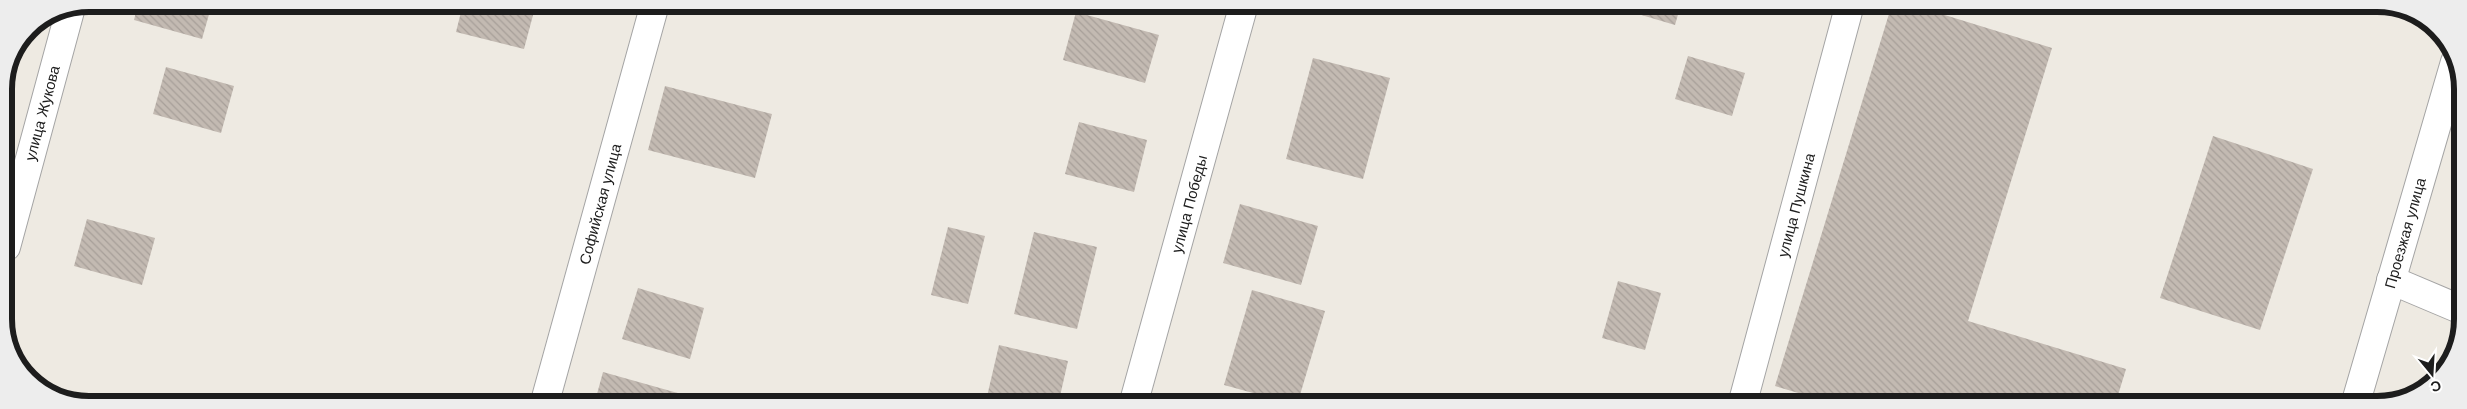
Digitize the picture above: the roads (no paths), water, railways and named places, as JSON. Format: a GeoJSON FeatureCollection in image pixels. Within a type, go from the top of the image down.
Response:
{"type":"FeatureCollection","features":[{"type":"Feature","properties":{"kind":"street","name":"Софийская улица"},"geometry":{"type":"LineString","coordinates":[[546,396],[653,12]]}},
{"type":"Feature","properties":{"kind":"street","name":"улица Победы"},"geometry":{"type":"LineString","coordinates":[[1135,396],[1242,12]]}},
{"type":"Feature","properties":{"kind":"street","name":"улица Пушкина"},"geometry":{"type":"LineString","coordinates":[[1744,396],[1848,12]]}},
{"type":"Feature","properties":{"kind":"street","name":"улица Жукова"},"geometry":{"type":"LineString","coordinates":[[12,225],[69,16]]}},
{"type":"Feature","properties":{"kind":"street","name":"Проезжая улица"},"geometry":{"type":"LineString","coordinates":[[2358,396],[2452,71]]}},
{"type":"Feature","properties":{"kind":"street"},"geometry":{"type":"LineString","coordinates":[[2391,280],[2454,307]]}}]}
